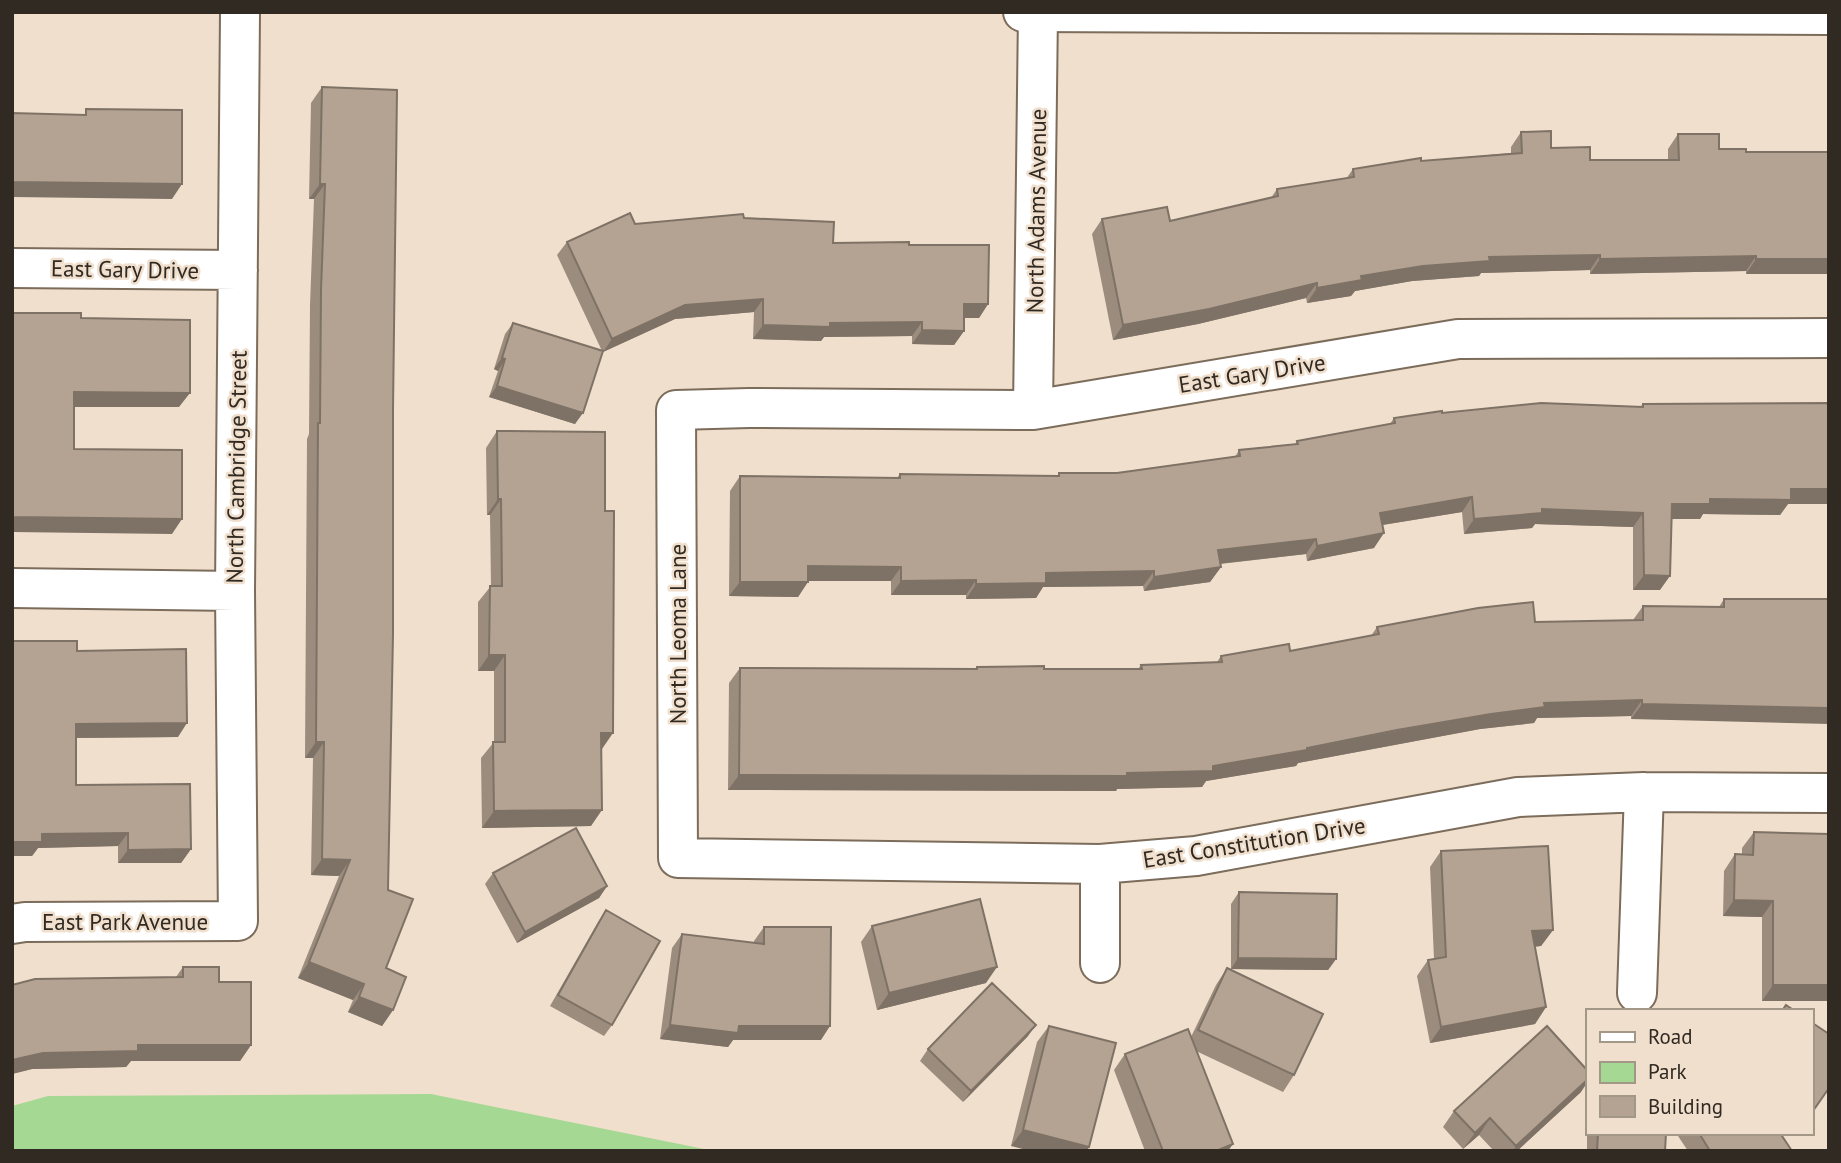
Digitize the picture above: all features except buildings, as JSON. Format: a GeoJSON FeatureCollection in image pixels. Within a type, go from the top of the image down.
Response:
{"type":"FeatureCollection","features":[{"type":"Feature","properties":{"kind":"street","name":"North Cambridge Street"},"geometry":{"type":"LineString","coordinates":[[238,921],[235,591],[240,12]]}},
{"type":"Feature","properties":{"kind":"street"},"geometry":{"type":"LineString","coordinates":[[1023,12],[1829,16]]}},
{"type":"Feature","properties":{"kind":"street","name":"North Adams Avenue"},"geometry":{"type":"LineString","coordinates":[[1033,410],[1038,12]]}},
{"type":"Feature","properties":{"kind":"street","name":"East Gary Drive"},"geometry":{"type":"LineString","coordinates":[[12,268],[238,270]]}},
{"type":"Feature","properties":{"kind":"street","name":"East Gary Drive"},"geometry":{"type":"LineString","coordinates":[[676,410],[1033,410],[1458,339],[1829,338]]}},
{"type":"Feature","properties":{"kind":"street","name":"North Leoma Lane"},"geometry":{"type":"LineString","coordinates":[[676,410],[678,858]]}},
{"type":"Feature","properties":{"kind":"street"},"geometry":{"type":"LineString","coordinates":[[12,588],[235,591]]}},
{"type":"Feature","properties":{"kind":"street"},"geometry":{"type":"LineString","coordinates":[[1637,993],[1644,792]]}},
{"type":"Feature","properties":{"kind":"street","name":"East Constitution Drive"},"geometry":{"type":"LineString","coordinates":[[678,858],[1100,864],[1196,856],[1517,797],[1644,792],[1829,793]]}},
{"type":"Feature","properties":{"kind":"street"},"geometry":{"type":"LineString","coordinates":[[1100,864],[1100,963]]}},
{"type":"Feature","properties":{"kind":"street","name":"East Park Avenue"},"geometry":{"type":"LineString","coordinates":[[12,924],[238,921]]}},
{"type":"Feature","properties":{"kind":"green space"},"geometry":{"type":"Polygon","coordinates":[[[431,1094],[714,1151],[12,1151],[12,1106],[48,1096],[431,1094]]]}}]}
